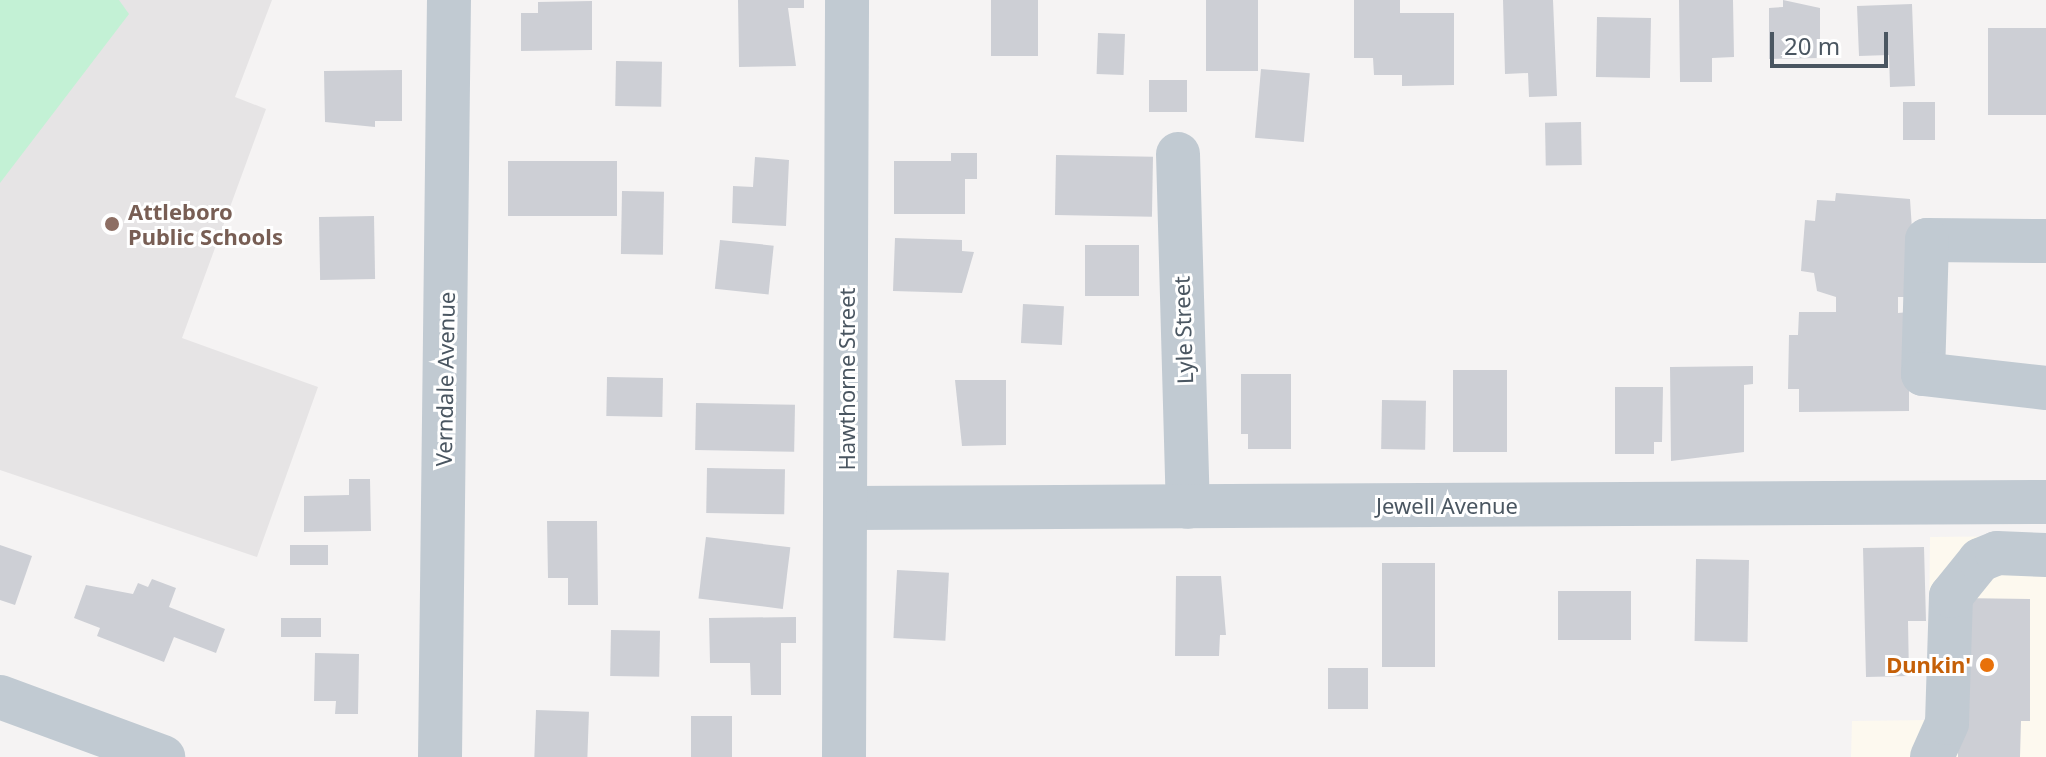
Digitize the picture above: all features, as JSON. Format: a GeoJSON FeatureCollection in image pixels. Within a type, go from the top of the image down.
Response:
{"type":"FeatureCollection","features":[{"type":"Feature","properties":{"kind":"street","name":"Verndale Avenue"},"geometry":{"type":"LineString","coordinates":[[440,757],[449,0]]}},
{"type":"Feature","properties":{"kind":"street","name":"Hawthorne Street"},"geometry":{"type":"LineString","coordinates":[[844,757],[847,0]]}},
{"type":"Feature","properties":{"kind":"street","name":"Lyle Street"},"geometry":{"type":"LineString","coordinates":[[1178,154],[1188,507]]}},
{"type":"Feature","properties":{"kind":"street"},"geometry":{"type":"LineString","coordinates":[[2046,241],[1927,240],[1923,374],[2046,388]]}},
{"type":"Feature","properties":{"kind":"street","name":"Jewell Avenue"},"geometry":{"type":"LineString","coordinates":[[847,508],[2046,502]]}},
{"type":"Feature","properties":{"kind":"street"},"geometry":{"type":"LineString","coordinates":[[1932,757],[1947,723],[1951,596],[1980,560],[1997,553],[2046,555]]}},
{"type":"Feature","properties":{"kind":"street"},"geometry":{"type":"LineString","coordinates":[[0,697],[163,757]]}},
{"type":"Feature","properties":{"kind":"shaded area","name":"Attleboro Public Schools"},"geometry":{"type":"Polygon","coordinates":[[[0,0],[272,0],[235,97],[266,109],[182,338],[318,387],[257,557],[0,470],[0,0]]]}},
{"type":"Feature","properties":{"kind":"shaded area"},"geometry":{"type":"Polygon","coordinates":[[[2046,536],[2046,757],[1851,757],[1852,721],[1928,720],[1930,537],[2046,536]]]}},
{"type":"Feature","properties":{"kind":"green space"},"geometry":{"type":"Polygon","coordinates":[[[0,0],[119,0],[129,14],[0,183],[0,0]]]}},
{"type":"Feature","properties":{"kind":"building"},"geometry":{"type":"Polygon","coordinates":[[[738,0],[804,0],[804,8],[788,8],[796,66],[739,67],[738,0]]]}},
{"type":"Feature","properties":{"kind":"building"},"geometry":{"type":"Polygon","coordinates":[[[991,0],[1038,0],[1038,56],[991,56],[991,0]]]}},
{"type":"Feature","properties":{"kind":"building"},"geometry":{"type":"Polygon","coordinates":[[[1206,0],[1258,0],[1258,71],[1206,71],[1206,0]]]}},
{"type":"Feature","properties":{"kind":"building"},"geometry":{"type":"Polygon","coordinates":[[[1354,0],[1400,0],[1400,13],[1454,13],[1454,85],[1402,86],[1402,75],[1374,75],[1373,58],[1354,58],[1354,0]]]}},
{"type":"Feature","properties":{"kind":"building"},"geometry":{"type":"Polygon","coordinates":[[[1503,0],[1553,0],[1557,96],[1529,97],[1528,73],[1505,74],[1503,0]]]}},
{"type":"Feature","properties":{"kind":"building"},"geometry":{"type":"Polygon","coordinates":[[[1679,0],[1733,0],[1734,57],[1712,58],[1712,82],[1680,82],[1679,0]]]}},
{"type":"Feature","properties":{"kind":"building"},"geometry":{"type":"Polygon","coordinates":[[[1783,0],[1820,8],[1820,58],[1769,59],[1769,8],[1783,7],[1783,0]]]}},
{"type":"Feature","properties":{"kind":"building"},"geometry":{"type":"Polygon","coordinates":[[[592,1],[592,50],[521,51],[521,13],[538,13],[538,2],[592,1]]]}},
{"type":"Feature","properties":{"kind":"building"},"geometry":{"type":"Polygon","coordinates":[[[1912,4],[1915,86],[1890,87],[1889,55],[1859,56],[1857,6],[1912,4]]]}},
{"type":"Feature","properties":{"kind":"building"},"geometry":{"type":"Polygon","coordinates":[[[1597,17],[1651,18],[1650,78],[1596,77],[1597,17]]]}},
{"type":"Feature","properties":{"kind":"building"},"geometry":{"type":"Polygon","coordinates":[[[1988,28],[2046,28],[2046,115],[1988,115],[1988,28]]]}},
{"type":"Feature","properties":{"kind":"building"},"geometry":{"type":"Polygon","coordinates":[[[1098,33],[1125,34],[1124,75],[1097,74],[1098,33]]]}},
{"type":"Feature","properties":{"kind":"building"},"geometry":{"type":"Polygon","coordinates":[[[616,61],[662,62],[661,107],[615,106],[616,61]]]}},
{"type":"Feature","properties":{"kind":"building"},"geometry":{"type":"Polygon","coordinates":[[[1261,69],[1310,73],[1304,142],[1255,138],[1261,69]]]}},
{"type":"Feature","properties":{"kind":"building"},"geometry":{"type":"Polygon","coordinates":[[[402,70],[402,121],[375,121],[375,127],[325,122],[324,71],[402,70]]]}},
{"type":"Feature","properties":{"kind":"building"},"geometry":{"type":"Polygon","coordinates":[[[1149,80],[1187,80],[1187,112],[1149,112],[1149,80]]]}},
{"type":"Feature","properties":{"kind":"building"},"geometry":{"type":"Polygon","coordinates":[[[1903,102],[1935,102],[1935,140],[1903,140],[1903,102]]]}},
{"type":"Feature","properties":{"kind":"building"},"geometry":{"type":"Polygon","coordinates":[[[1581,122],[1582,165],[1546,166],[1545,123],[1581,122]]]}},
{"type":"Feature","properties":{"kind":"building"},"geometry":{"type":"Polygon","coordinates":[[[951,153],[977,153],[977,179],[965,179],[965,214],[894,214],[894,161],[951,161],[951,153]]]}},
{"type":"Feature","properties":{"kind":"building"},"geometry":{"type":"Polygon","coordinates":[[[1056,155],[1153,157],[1152,217],[1055,215],[1056,155]]]}},
{"type":"Feature","properties":{"kind":"building"},"geometry":{"type":"Polygon","coordinates":[[[755,157],[789,160],[786,226],[732,223],[733,186],[753,187],[755,157]]]}},
{"type":"Feature","properties":{"kind":"building"},"geometry":{"type":"Polygon","coordinates":[[[508,161],[617,161],[617,216],[508,216],[508,161]]]}},
{"type":"Feature","properties":{"kind":"building"},"geometry":{"type":"Polygon","coordinates":[[[622,191],[664,192],[663,255],[621,254],[622,191]]]}},
{"type":"Feature","properties":{"kind":"building"},"geometry":{"type":"Polygon","coordinates":[[[1836,193],[1910,199],[1915,275],[1909,297],[1898,297],[1898,313],[1909,312],[1909,411],[1799,412],[1799,389],[1788,389],[1789,335],[1798,335],[1799,312],[1836,312],[1836,297],[1817,291],[1814,273],[1801,271],[1805,220],[1815,221],[1817,200],[1835,201],[1836,193]]]}},
{"type":"Feature","properties":{"kind":"building"},"geometry":{"type":"Polygon","coordinates":[[[374,216],[375,279],[320,280],[319,217],[374,216]]]}},
{"type":"Feature","properties":{"kind":"building"},"geometry":{"type":"Polygon","coordinates":[[[895,238],[962,240],[962,251],[974,252],[962,293],[893,291],[895,238]]]}},
{"type":"Feature","properties":{"kind":"building"},"geometry":{"type":"Polygon","coordinates":[[[720,240],[774,246],[769,294],[715,289],[720,240]]]}},
{"type":"Feature","properties":{"kind":"building"},"geometry":{"type":"Polygon","coordinates":[[[1085,245],[1139,245],[1139,296],[1085,296],[1085,245]]]}},
{"type":"Feature","properties":{"kind":"building"},"geometry":{"type":"Polygon","coordinates":[[[1023,304],[1064,306],[1062,345],[1021,343],[1023,304]]]}},
{"type":"Feature","properties":{"kind":"building"},"geometry":{"type":"Polygon","coordinates":[[[1753,366],[1753,384],[1744,385],[1744,452],[1671,461],[1670,367],[1753,366]]]}},
{"type":"Feature","properties":{"kind":"building"},"geometry":{"type":"Polygon","coordinates":[[[1453,370],[1507,370],[1507,452],[1453,452],[1453,370]]]}},
{"type":"Feature","properties":{"kind":"building"},"geometry":{"type":"Polygon","coordinates":[[[1241,374],[1291,374],[1291,449],[1248,449],[1248,434],[1241,434],[1241,374]]]}},
{"type":"Feature","properties":{"kind":"building"},"geometry":{"type":"Polygon","coordinates":[[[607,377],[663,378],[662,417],[606,416],[607,377]]]}},
{"type":"Feature","properties":{"kind":"building"},"geometry":{"type":"Polygon","coordinates":[[[955,380],[1006,380],[1006,445],[962,446],[955,380]]]}},
{"type":"Feature","properties":{"kind":"building"},"geometry":{"type":"Polygon","coordinates":[[[1615,387],[1663,387],[1662,442],[1654,442],[1654,454],[1615,454],[1615,387]]]}},
{"type":"Feature","properties":{"kind":"building"},"geometry":{"type":"Polygon","coordinates":[[[1382,400],[1426,401],[1425,450],[1381,449],[1382,400]]]}},
{"type":"Feature","properties":{"kind":"building"},"geometry":{"type":"Polygon","coordinates":[[[696,403],[795,405],[794,452],[695,450],[696,403]]]}},
{"type":"Feature","properties":{"kind":"building"},"geometry":{"type":"Polygon","coordinates":[[[707,468],[785,469],[784,514],[706,513],[707,468]]]}},
{"type":"Feature","properties":{"kind":"building"},"geometry":{"type":"Polygon","coordinates":[[[349,479],[370,479],[371,531],[304,532],[304,496],[349,495],[349,479]]]}},
{"type":"Feature","properties":{"kind":"building"},"geometry":{"type":"Polygon","coordinates":[[[547,521],[597,521],[598,605],[568,605],[568,578],[548,578],[547,521]]]}},
{"type":"Feature","properties":{"kind":"building"},"geometry":{"type":"Polygon","coordinates":[[[706,537],[790,547],[783,609],[698,599],[706,537]]]}},
{"type":"Feature","properties":{"kind":"building"},"geometry":{"type":"Polygon","coordinates":[[[0,545],[32,556],[15,605],[0,600],[0,545]]]}},
{"type":"Feature","properties":{"kind":"building"},"geometry":{"type":"Polygon","coordinates":[[[290,545],[328,545],[328,565],[290,565],[290,545]]]}},
{"type":"Feature","properties":{"kind":"building"},"geometry":{"type":"Polygon","coordinates":[[[1924,547],[1926,621],[1908,621],[1909,676],[1866,677],[1863,548],[1924,547]]]}},
{"type":"Feature","properties":{"kind":"building"},"geometry":{"type":"Polygon","coordinates":[[[1696,559],[1749,560],[1748,642],[1695,641],[1696,559]]]}},
{"type":"Feature","properties":{"kind":"building"},"geometry":{"type":"Polygon","coordinates":[[[1382,563],[1435,563],[1435,667],[1382,667],[1382,563]]]}},
{"type":"Feature","properties":{"kind":"building"},"geometry":{"type":"Polygon","coordinates":[[[897,570],[949,573],[945,641],[893,638],[897,570]]]}},
{"type":"Feature","properties":{"kind":"building"},"geometry":{"type":"Polygon","coordinates":[[[1176,576],[1221,576],[1226,635],[1220,635],[1219,656],[1175,656],[1176,576]]]}},
{"type":"Feature","properties":{"kind":"building"},"geometry":{"type":"Polygon","coordinates":[[[152,579],[176,588],[169,607],[225,629],[216,653],[174,637],[164,662],[97,636],[100,628],[74,618],[86,585],[133,594],[138,583],[148,587],[152,579]]]}},
{"type":"Feature","properties":{"kind":"building"},"geometry":{"type":"Polygon","coordinates":[[[1558,591],[1631,591],[1631,640],[1558,640],[1558,591]]]}},
{"type":"Feature","properties":{"kind":"building"},"geometry":{"type":"Polygon","coordinates":[[[1959,598],[2030,599],[2030,721],[2021,721],[2020,757],[1958,757],[1959,598]]]}},
{"type":"Feature","properties":{"kind":"building"},"geometry":{"type":"Polygon","coordinates":[[[796,617],[796,643],[781,643],[781,695],[751,695],[750,663],[710,663],[709,618],[796,617]]]}},
{"type":"Feature","properties":{"kind":"building"},"geometry":{"type":"Polygon","coordinates":[[[281,618],[321,618],[321,637],[281,637],[281,618]]]}},
{"type":"Feature","properties":{"kind":"building"},"geometry":{"type":"Polygon","coordinates":[[[611,630],[660,631],[659,677],[610,676],[611,630]]]}},
{"type":"Feature","properties":{"kind":"building"},"geometry":{"type":"Polygon","coordinates":[[[315,653],[359,654],[358,714],[335,714],[336,701],[314,701],[315,653]]]}},
{"type":"Feature","properties":{"kind":"building"},"geometry":{"type":"Polygon","coordinates":[[[1328,668],[1368,668],[1368,709],[1328,709],[1328,668]]]}},
{"type":"Feature","properties":{"kind":"building"},"geometry":{"type":"Polygon","coordinates":[[[536,710],[589,712],[587,757],[534,757],[536,710]]]}},
{"type":"Feature","properties":{"kind":"building"},"geometry":{"type":"Polygon","coordinates":[[[691,716],[732,716],[732,757],[691,757],[691,716]]]}},
{"type":"Feature","properties":{"kind":"place","name":"Attleboro Public Schools"},"geometry":{"type":"Point","coordinates":[112,224]}},
{"type":"Feature","properties":{"kind":"place","name":"Dunkin'"},"geometry":{"type":"Point","coordinates":[1987,665]}}]}
